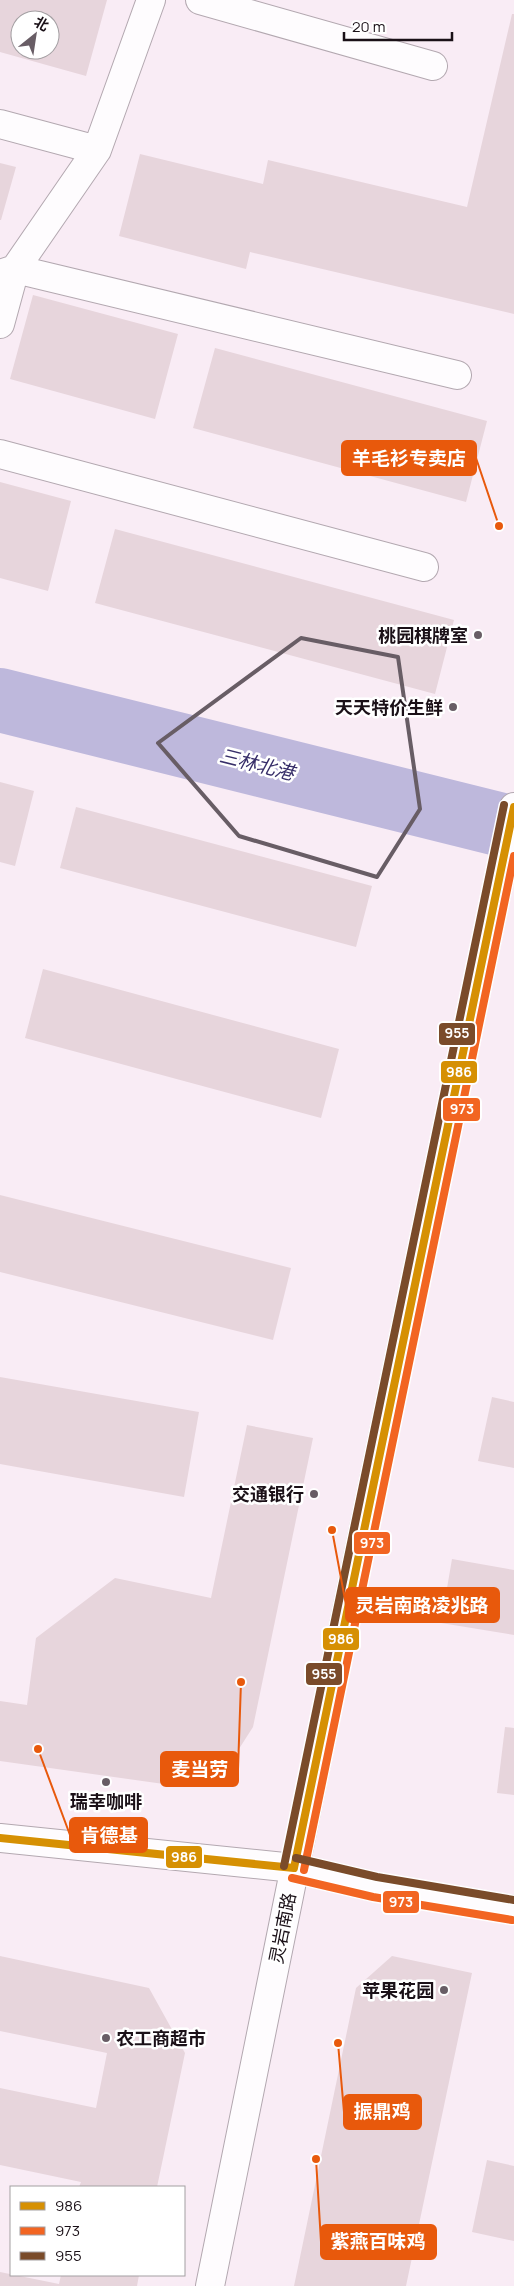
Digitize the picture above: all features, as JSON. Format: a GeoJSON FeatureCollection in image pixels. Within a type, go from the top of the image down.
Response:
{"type":"FeatureCollection","features":[{"type":"Feature","properties":{"kind":"street"},"geometry":{"type":"LineString","coordinates":[[0,324],[7,272],[97,150],[151,0]]}},
{"type":"Feature","properties":{"kind":"street"},"geometry":{"type":"LineString","coordinates":[[200,0],[432,66]]}},
{"type":"Feature","properties":{"kind":"street"},"geometry":{"type":"LineString","coordinates":[[0,124],[97,150]]}},
{"type":"Feature","properties":{"kind":"street"},"geometry":{"type":"LineString","coordinates":[[7,272],[457,375]]}},
{"type":"Feature","properties":{"kind":"street"},"geometry":{"type":"LineString","coordinates":[[0,454],[424,567]]}},
{"type":"Feature","properties":{"kind":"street","name":"灵岩南路"},"geometry":{"type":"LineString","coordinates":[[210,2286],[294,1868],[514,807]]}},
{"type":"Feature","properties":{"kind":"street"},"geometry":{"type":"LineString","coordinates":[[0,1838],[294,1868],[375,1887],[514,1910]]}},
{"type":"Feature","properties":{"kind":"highlighted area"},"geometry":{"type":"Polygon","coordinates":[[[301,638],[398,657],[420,809],[377,877],[239,836],[158,743],[301,638]]]}},
{"type":"Feature","properties":{"kind":"building"},"geometry":{"type":"Polygon","coordinates":[[[0,0],[107,0],[86,76],[29,60],[60,60],[60,10],[10,10],[10,55],[0,52],[0,0]]]}},
{"type":"Feature","properties":{"kind":"building"},"geometry":{"type":"Polygon","coordinates":[[[512,14],[514,14],[514,314],[250,252],[246,269],[119,236],[140,154],[263,184],[268,160],[467,207],[512,14]]]}},
{"type":"Feature","properties":{"kind":"building"},"geometry":{"type":"Polygon","coordinates":[[[0,163],[16,167],[1,220],[0,220],[0,163]]]}},
{"type":"Feature","properties":{"kind":"building"},"geometry":{"type":"Polygon","coordinates":[[[33,295],[178,334],[155,419],[10,379],[33,295]]]}},
{"type":"Feature","properties":{"kind":"building"},"geometry":{"type":"Polygon","coordinates":[[[215,348],[487,421],[466,502],[193,428],[215,348]]]}},
{"type":"Feature","properties":{"kind":"building"},"geometry":{"type":"Polygon","coordinates":[[[0,482],[71,501],[48,591],[0,578],[0,482]]]}},
{"type":"Feature","properties":{"kind":"building"},"geometry":{"type":"Polygon","coordinates":[[[115,529],[454,620],[435,694],[95,603],[115,529]]]}},
{"type":"Feature","properties":{"kind":"building"},"geometry":{"type":"Polygon","coordinates":[[[0,782],[34,791],[15,866],[0,862],[0,782]]]}},
{"type":"Feature","properties":{"kind":"building"},"geometry":{"type":"Polygon","coordinates":[[[76,807],[372,886],[356,947],[60,868],[76,807]]]}},
{"type":"Feature","properties":{"kind":"building"},"geometry":{"type":"Polygon","coordinates":[[[43,969],[339,1049],[321,1118],[25,1038],[43,969]]]}},
{"type":"Feature","properties":{"kind":"building"},"geometry":{"type":"Polygon","coordinates":[[[0,1195],[291,1268],[273,1340],[0,1272],[0,1195]]]}},
{"type":"Feature","properties":{"kind":"building"},"geometry":{"type":"Polygon","coordinates":[[[0,1377],[199,1412],[184,1497],[0,1464],[0,1377]]]}},
{"type":"Feature","properties":{"kind":"building"},"geometry":{"type":"Polygon","coordinates":[[[492,1397],[514,1402],[514,1468],[478,1461],[492,1397]]]}},
{"type":"Feature","properties":{"kind":"building"},"geometry":{"type":"Polygon","coordinates":[[[247,1425],[313,1438],[253,1727],[228,1766],[185,1787],[0,1761],[0,1701],[27,1705],[36,1638],[115,1578],[211,1598],[247,1425]]]}},
{"type":"Feature","properties":{"kind":"building"},"geometry":{"type":"Polygon","coordinates":[[[452,1559],[514,1570],[514,1635],[441,1623],[452,1559]]]}},
{"type":"Feature","properties":{"kind":"building"},"geometry":{"type":"Polygon","coordinates":[[[505,1727],[514,1728],[514,1795],[497,1793],[505,1727]]]}},
{"type":"Feature","properties":{"kind":"building"},"geometry":{"type":"Polygon","coordinates":[[[0,1956],[149,1988],[185,2053],[157,2186],[79,2186],[81,2182],[0,2165],[0,2088],[96,2108],[107,2053],[0,2031],[0,1956]]]}},
{"type":"Feature","properties":{"kind":"building"},"geometry":{"type":"Polygon","coordinates":[[[392,1956],[472,1973],[406,2286],[294,2286],[356,1988],[392,1956]]]}},
{"type":"Feature","properties":{"kind":"building"},"geometry":{"type":"Polygon","coordinates":[[[487,2160],[514,2166],[514,2241],[472,2232],[487,2160]]]}},
{"type":"Feature","properties":{"kind":"building"},"geometry":{"type":"Polygon","coordinates":[[[0,2272],[10,2274],[10,2276],[20,2276],[59,2284],[61,2276],[139,2276],[137,2286],[0,2286],[0,2272]]]}},
{"type":"Feature","properties":{"kind":"waterway","name":"三林北港"},"geometry":{"type":"LineString","coordinates":[[0,700],[514,828]]}},
{"type":"Feature","properties":{"kind":"transit line","name":"955"},"geometry":{"type":"LineString","coordinates":[[284,1866],[504,805]]}},
{"type":"Feature","properties":{"kind":"transit line","name":"986"},"geometry":{"type":"LineString","coordinates":[[294,1868],[514,807]]}},
{"type":"Feature","properties":{"kind":"transit line","name":"973"},"geometry":{"type":"LineString","coordinates":[[304,1870],[514,856]]}},
{"type":"Feature","properties":{"kind":"transit line","name":"986"},"geometry":{"type":"LineString","coordinates":[[0,1838],[294,1868]]}},
{"type":"Feature","properties":{"kind":"transit line","name":"955"},"geometry":{"type":"LineString","coordinates":[[296,1858],[377,1877],[514,1900]]}},
{"type":"Feature","properties":{"kind":"transit line","name":"973"},"geometry":{"type":"LineString","coordinates":[[292,1878],[373,1897],[512,1920]]}},
{"type":"Feature","properties":{"kind":"place","name":"羊毛衫专卖店"},"geometry":{"type":"Point","coordinates":[499,526]}},
{"type":"Feature","properties":{"kind":"place","name":"桃园棋牌室"},"geometry":{"type":"Point","coordinates":[478,635]}},
{"type":"Feature","properties":{"kind":"place","name":"天天特价生鲜"},"geometry":{"type":"Point","coordinates":[453,707]}},
{"type":"Feature","properties":{"kind":"place","name":"交通银行"},"geometry":{"type":"Point","coordinates":[314,1494]}},
{"type":"Feature","properties":{"kind":"place","name":"灵岩南路凌兆路"},"geometry":{"type":"Point","coordinates":[332,1530]}},
{"type":"Feature","properties":{"kind":"place","name":"麦当劳"},"geometry":{"type":"Point","coordinates":[241,1682]}},
{"type":"Feature","properties":{"kind":"place","name":"肯德基"},"geometry":{"type":"Point","coordinates":[38,1749]}},
{"type":"Feature","properties":{"kind":"place","name":"瑞幸咖啡"},"geometry":{"type":"Point","coordinates":[106,1782]}},
{"type":"Feature","properties":{"kind":"place","name":"苹果花园"},"geometry":{"type":"Point","coordinates":[444,1990]}},
{"type":"Feature","properties":{"kind":"place","name":"农工商超市"},"geometry":{"type":"Point","coordinates":[106,2038]}},
{"type":"Feature","properties":{"kind":"place","name":"振鼎鸡"},"geometry":{"type":"Point","coordinates":[338,2043]}},
{"type":"Feature","properties":{"kind":"place","name":"紫燕百味鸡"},"geometry":{"type":"Point","coordinates":[316,2159]}}]}
